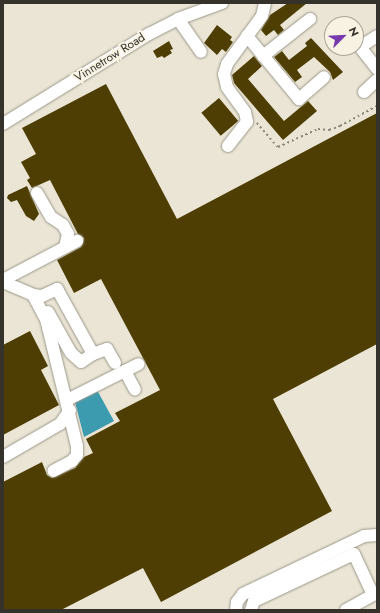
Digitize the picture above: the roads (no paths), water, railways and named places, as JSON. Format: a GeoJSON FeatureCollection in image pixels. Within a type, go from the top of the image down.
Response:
{"type":"FeatureCollection","features":[{"type":"Feature","properties":{"kind":"street","name":"Vinnetrow Road"},"geometry":{"type":"LineString","coordinates":[[3,124],[178,19],[222,3]]}},
{"type":"Feature","properties":{"kind":"street"},"geometry":{"type":"LineString","coordinates":[[228,146],[247,122],[245,112],[227,87],[224,74],[227,64],[265,11],[265,3]]}},
{"type":"Feature","properties":{"kind":"street"},"geometry":{"type":"LineString","coordinates":[[178,19],[201,52]]}},
{"type":"Feature","properties":{"kind":"street"},"geometry":{"type":"LineString","coordinates":[[263,56],[310,19]]}},
{"type":"Feature","properties":{"kind":"street"},"geometry":{"type":"LineString","coordinates":[[247,36],[300,99],[324,77]]}},
{"type":"Feature","properties":{"kind":"street"},"geometry":{"type":"LineString","coordinates":[[376,65],[360,47],[377,36]]}},
{"type":"Feature","properties":{"kind":"street"},"geometry":{"type":"LineString","coordinates":[[364,92],[377,80]]}},
{"type":"Feature","properties":{"kind":"street"},"geometry":{"type":"LineString","coordinates":[[37,193],[51,217],[63,225],[68,234],[65,247]]}},
{"type":"Feature","properties":{"kind":"street"},"geometry":{"type":"LineString","coordinates":[[3,281],[77,241]]}},
{"type":"Feature","properties":{"kind":"street"},"geometry":{"type":"LineString","coordinates":[[3,281],[36,300],[50,313],[71,353],[81,362],[106,348],[115,363]]}},
{"type":"Feature","properties":{"kind":"street"},"geometry":{"type":"LineString","coordinates":[[36,300],[57,289],[93,354]]}},
{"type":"Feature","properties":{"kind":"street"},"geometry":{"type":"LineString","coordinates":[[36,300],[46,318],[69,405],[77,455],[72,461],[54,471]]}},
{"type":"Feature","properties":{"kind":"street"},"geometry":{"type":"LineString","coordinates":[[3,457],[60,424],[69,405],[139,364]]}},
{"type":"Feature","properties":{"kind":"street"},"geometry":{"type":"LineString","coordinates":[[125,371],[135,390]]}},
{"type":"Feature","properties":{"kind":"street"},"geometry":{"type":"LineString","coordinates":[[251,610],[254,602],[280,582],[317,564],[364,536],[377,535]]}},
{"type":"Feature","properties":{"kind":"street"},"geometry":{"type":"LineString","coordinates":[[317,564],[351,554],[356,555],[373,595],[346,610]]}},
{"type":"Feature","properties":{"kind":"street"},"geometry":{"type":"LineString","coordinates":[[236,610],[241,596],[259,580],[280,582]]}},
{"type":"Feature","properties":{"kind":"water"},"geometry":{"type":"Polygon","coordinates":[[[97,390],[114,421],[84,437],[75,402],[97,390]]]}}]}
